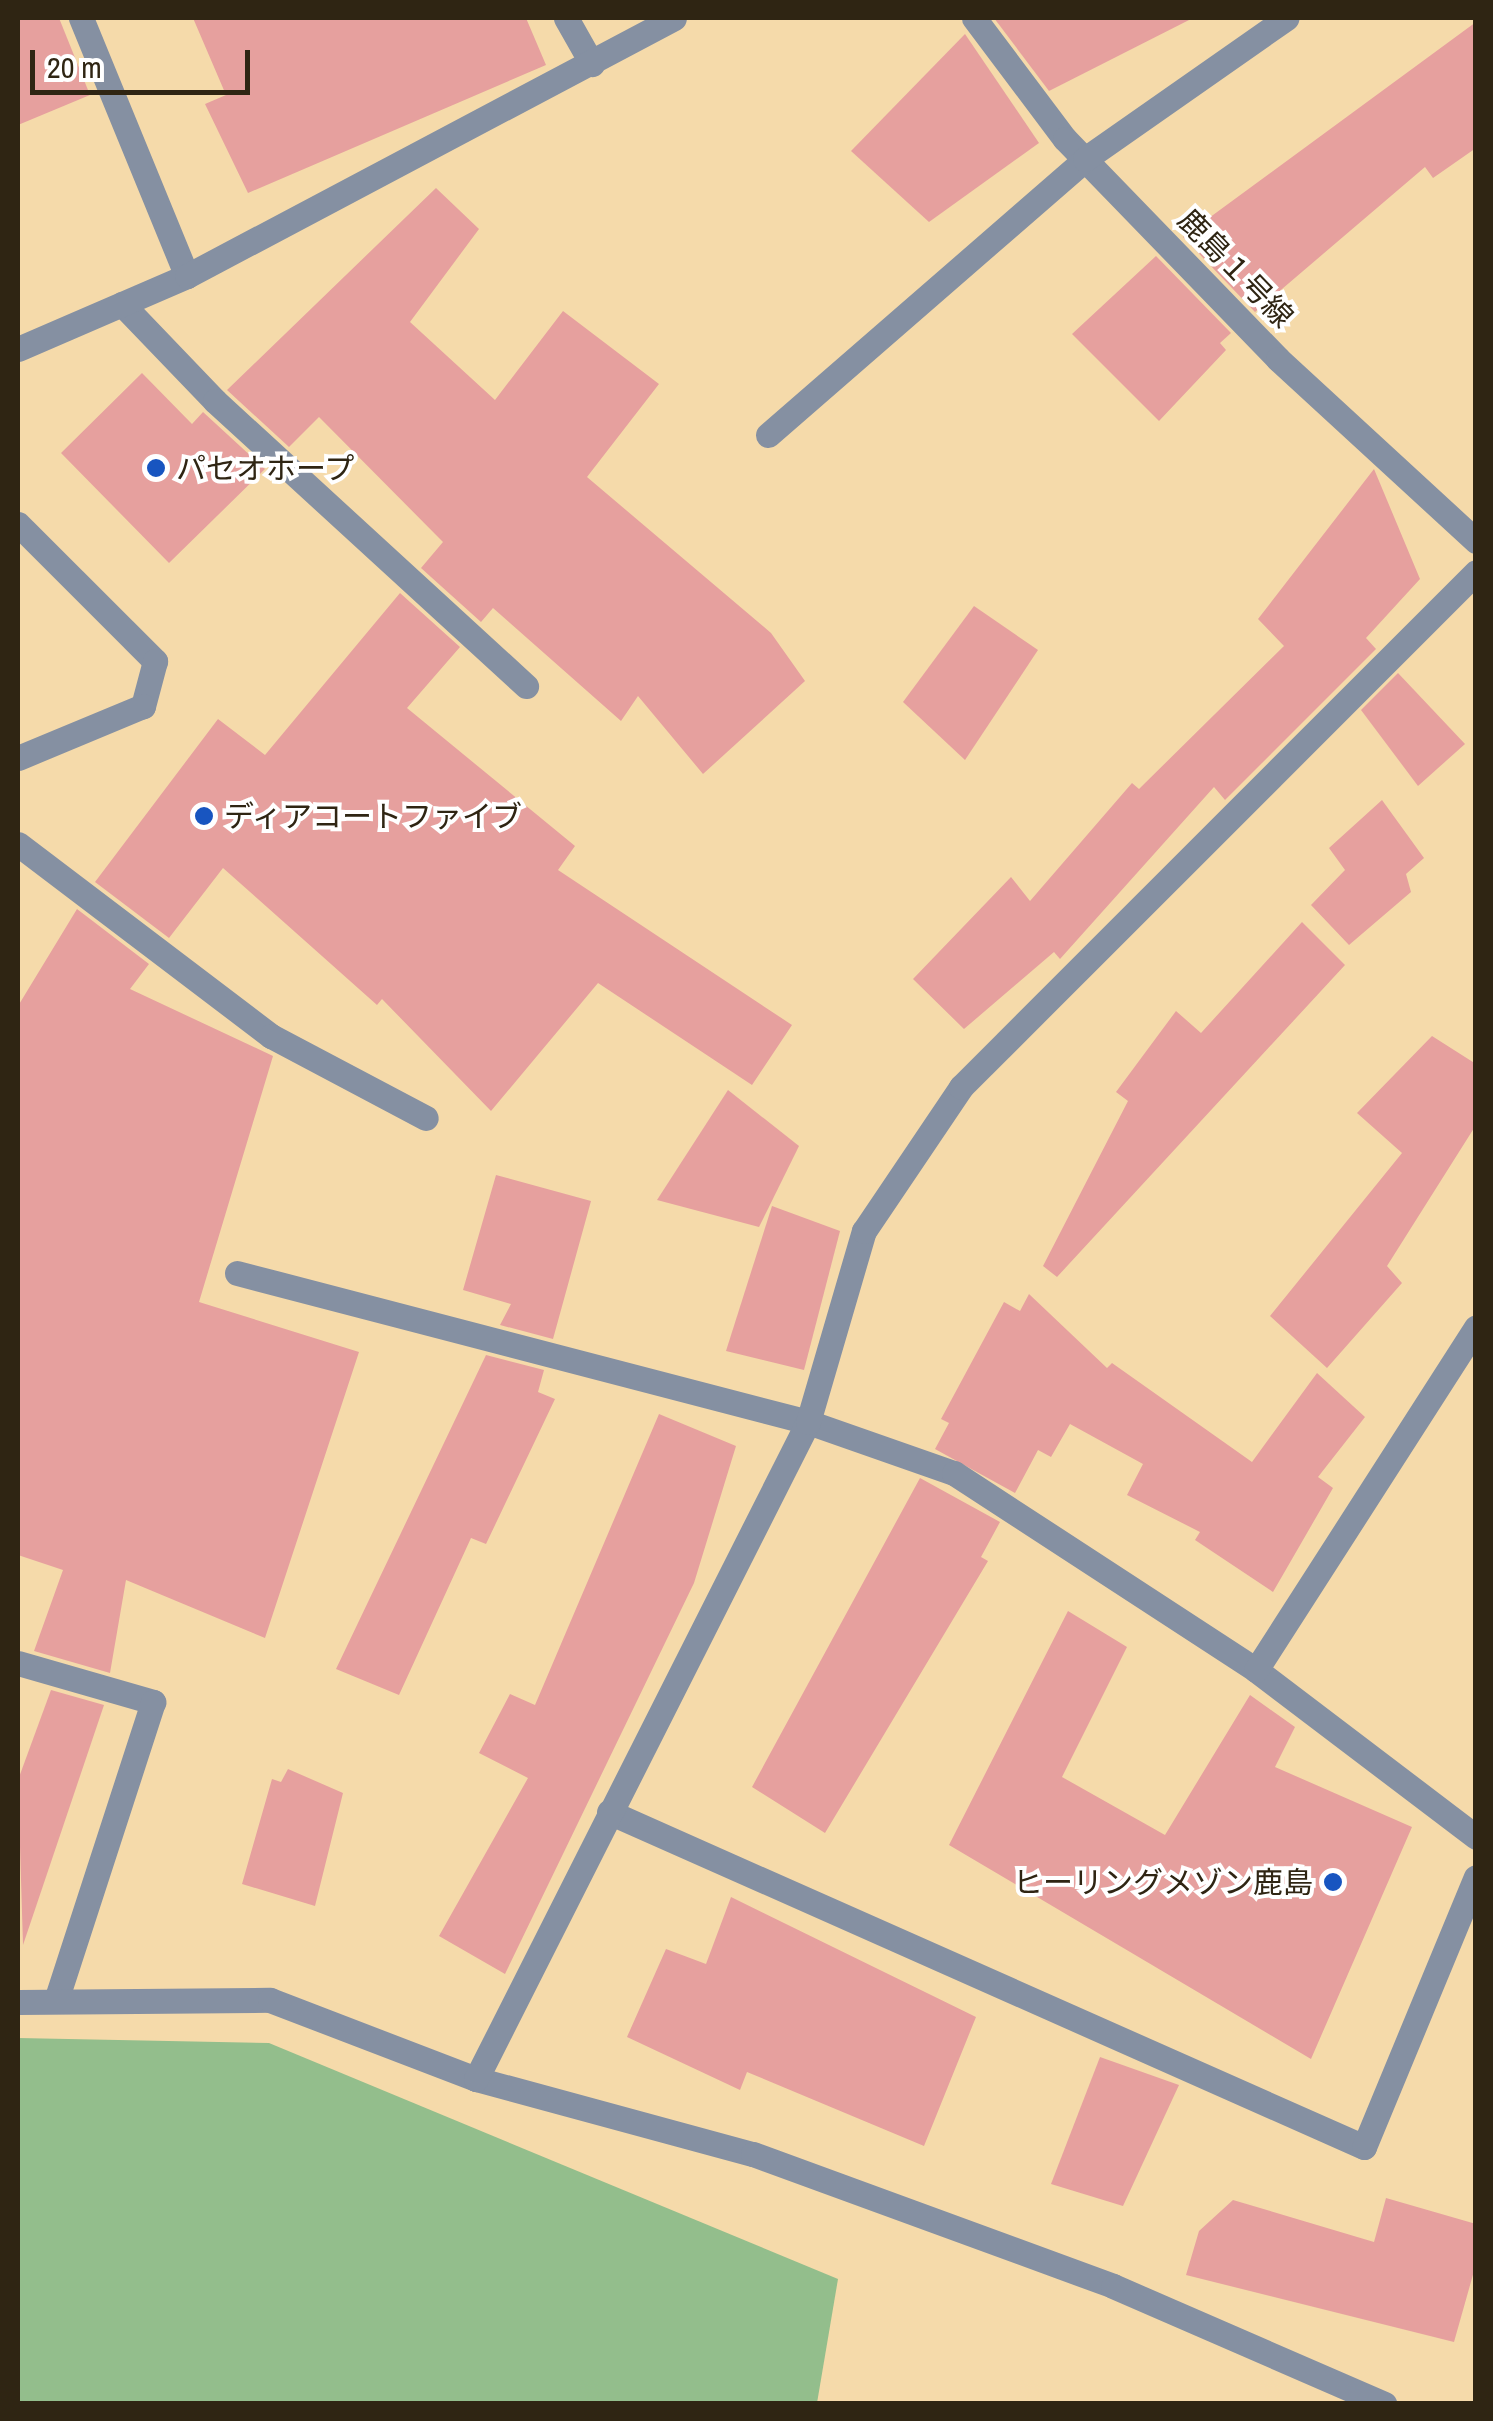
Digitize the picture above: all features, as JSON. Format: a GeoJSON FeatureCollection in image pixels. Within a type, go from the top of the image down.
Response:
{"type":"FeatureCollection","features":[{"type":"Feature","properties":{"kind":"street"},"geometry":{"type":"LineString","coordinates":[[81,18],[187,276]]}},
{"type":"Feature","properties":{"kind":"street"},"geometry":{"type":"LineString","coordinates":[[566,18],[592,64]]}},
{"type":"Feature","properties":{"kind":"street"},"geometry":{"type":"LineString","coordinates":[[18,349],[187,276],[674,18]]}},
{"type":"Feature","properties":{"kind":"street","name":"鹿島１号線"},"geometry":{"type":"LineString","coordinates":[[974,18],[1085,159],[1278,359],[1476,541]]}},
{"type":"Feature","properties":{"kind":"street"},"geometry":{"type":"LineString","coordinates":[[768,435],[1085,159],[1286,18]]}},
{"type":"Feature","properties":{"kind":"street"},"geometry":{"type":"LineString","coordinates":[[122,304],[215,401],[526,686]]}},
{"type":"Feature","properties":{"kind":"street"},"geometry":{"type":"LineString","coordinates":[[18,524],[155,661],[143,706],[18,758]]}},
{"type":"Feature","properties":{"kind":"street"},"geometry":{"type":"LineString","coordinates":[[476,2078],[808,1422],[864,1231],[961,1087],[1476,572]]}},
{"type":"Feature","properties":{"kind":"street"},"geometry":{"type":"LineString","coordinates":[[18,844],[272,1036],[426,1118]]}},
{"type":"Feature","properties":{"kind":"street"},"geometry":{"type":"LineString","coordinates":[[237,1273],[808,1422],[954,1473],[1256,1670],[1476,1837]]}},
{"type":"Feature","properties":{"kind":"street"},"geometry":{"type":"LineString","coordinates":[[1256,1670],[1476,1326]]}},
{"type":"Feature","properties":{"kind":"street"},"geometry":{"type":"LineString","coordinates":[[18,1663],[154,1702],[56,2000]]}},
{"type":"Feature","properties":{"kind":"street"},"geometry":{"type":"LineString","coordinates":[[609,1812],[1364,2147],[1476,1877]]}},
{"type":"Feature","properties":{"kind":"street"},"geometry":{"type":"LineString","coordinates":[[18,2002],[270,2000],[476,2078],[753,2154],[1114,2286],[1384,2404]]}},
{"type":"Feature","properties":{"kind":"green space"},"geometry":{"type":"Polygon","coordinates":[[[18,2038],[269,2043],[838,2279],[817,2403],[18,2403],[18,2038]]]}},
{"type":"Feature","properties":{"kind":"building"},"geometry":{"type":"Polygon","coordinates":[[[18,18],[59,18],[90,95],[18,125],[18,18]]]}},
{"type":"Feature","properties":{"kind":"building"},"geometry":{"type":"Polygon","coordinates":[[[193,18],[526,18],[546,65],[248,193],[205,104],[226,95],[193,18]]]}},
{"type":"Feature","properties":{"kind":"building"},"geometry":{"type":"Polygon","coordinates":[[[994,18],[1193,18],[1049,91],[994,18]]]}},
{"type":"Feature","properties":{"kind":"building"},"geometry":{"type":"Polygon","coordinates":[[[1476,22],[1476,148],[1433,178],[1425,167],[1255,312],[1183,237],[1476,22]]]}},
{"type":"Feature","properties":{"kind":"building"},"geometry":{"type":"Polygon","coordinates":[[[965,34],[1039,143],[929,222],[851,151],[965,34]]]}},
{"type":"Feature","properties":{"kind":"building"},"geometry":{"type":"Polygon","coordinates":[[[436,188],[479,229],[410,322],[495,400],[563,311],[659,384],[587,477],[771,633],[805,681],[703,774],[638,696],[621,721],[493,608],[481,622],[421,568],[443,542],[319,417],[289,447],[227,390],[436,188]]]}},
{"type":"Feature","properties":{"kind":"building"},"geometry":{"type":"Polygon","coordinates":[[[1156,256],[1231,333],[1220,343],[1226,350],[1159,421],[1072,334],[1156,256]]]}},
{"type":"Feature","properties":{"kind":"building","name":"パセオホープ"},"geometry":{"type":"Polygon","coordinates":[[[142,373],[192,424],[203,412],[265,469],[169,563],[61,453],[142,373]]]}},
{"type":"Feature","properties":{"kind":"building"},"geometry":{"type":"Polygon","coordinates":[[[1374,469],[1420,579],[1366,638],[1376,649],[1225,800],[1214,787],[1060,959],[1054,952],[964,1029],[913,979],[1011,877],[1030,901],[1132,783],[1139,789],[1284,646],[1258,619],[1374,469]]]}},
{"type":"Feature","properties":{"kind":"building"},"geometry":{"type":"Polygon","coordinates":[[[400,593],[460,647],[407,708],[575,846],[558,870],[792,1025],[752,1085],[598,983],[491,1111],[382,999],[377,1005],[223,868],[169,938],[95,882],[218,719],[265,755],[400,593]]]}},
{"type":"Feature","properties":{"kind":"building"},"geometry":{"type":"Polygon","coordinates":[[[974,606],[1038,650],[965,760],[903,702],[974,606]]]}},
{"type":"Feature","properties":{"kind":"building"},"geometry":{"type":"Polygon","coordinates":[[[1398,673],[1465,744],[1418,786],[1361,710],[1398,673]]]}},
{"type":"Feature","properties":{"kind":"building"},"geometry":{"type":"Polygon","coordinates":[[[1382,800],[1424,858],[1406,874],[1411,892],[1349,945],[1311,905],[1345,870],[1329,848],[1382,800]]]}},
{"type":"Feature","properties":{"kind":"building"},"geometry":{"type":"Polygon","coordinates":[[[77,909],[149,964],[130,989],[273,1056],[199,1302],[359,1352],[265,1638],[126,1580],[110,1673],[34,1651],[63,1570],[18,1555],[18,1006],[77,909]]]}},
{"type":"Feature","properties":{"kind":"building"},"geometry":{"type":"Polygon","coordinates":[[[1302,922],[1345,965],[1057,1277],[1043,1266],[1128,1101],[1116,1092],[1176,1011],[1201,1033],[1302,922]]]}},
{"type":"Feature","properties":{"kind":"building"},"geometry":{"type":"Polygon","coordinates":[[[1432,1036],[1476,1064],[1476,1125],[1387,1266],[1402,1283],[1327,1368],[1270,1316],[1402,1153],[1357,1113],[1432,1036]]]}},
{"type":"Feature","properties":{"kind":"building"},"geometry":{"type":"Polygon","coordinates":[[[728,1090],[799,1146],[759,1227],[657,1200],[728,1090]]]}},
{"type":"Feature","properties":{"kind":"building"},"geometry":{"type":"Polygon","coordinates":[[[496,1175],[591,1201],[553,1339],[500,1325],[511,1304],[463,1290],[496,1175]]]}},
{"type":"Feature","properties":{"kind":"building"},"geometry":{"type":"Polygon","coordinates":[[[772,1206],[840,1231],[804,1370],[726,1351],[772,1206]]]}},
{"type":"Feature","properties":{"kind":"building"},"geometry":{"type":"Polygon","coordinates":[[[1029,1294],[1107,1368],[1112,1363],[1252,1462],[1317,1373],[1365,1417],[1318,1477],[1333,1488],[1273,1592],[1195,1540],[1200,1532],[1127,1495],[1143,1464],[1070,1424],[1051,1457],[1038,1450],[1015,1493],[935,1449],[949,1423],[941,1419],[1004,1302],[1020,1311],[1029,1294]]]}},
{"type":"Feature","properties":{"kind":"building"},"geometry":{"type":"Polygon","coordinates":[[[486,1355],[544,1370],[538,1392],[555,1399],[486,1544],[471,1538],[399,1695],[336,1669],[486,1355]]]}},
{"type":"Feature","properties":{"kind":"building"},"geometry":{"type":"Polygon","coordinates":[[[659,1414],[736,1446],[694,1583],[505,1974],[439,1936],[528,1778],[479,1753],[510,1694],[535,1705],[659,1414]]]}},
{"type":"Feature","properties":{"kind":"building"},"geometry":{"type":"Polygon","coordinates":[[[920,1478],[1000,1522],[981,1557],[988,1561],[825,1833],[752,1787],[920,1478]]]}},
{"type":"Feature","properties":{"kind":"building"},"geometry":{"type":"Polygon","coordinates":[[[1068,1611],[1127,1647],[1062,1777],[1165,1835],[1250,1695],[1295,1727],[1275,1767],[1412,1827],[1311,2059],[949,1845],[1068,1611]]]}},
{"type":"Feature","properties":{"kind":"building"},"geometry":{"type":"Polygon","coordinates":[[[51,1690],[104,1705],[23,1945],[18,1780],[51,1690]]]}},
{"type":"Feature","properties":{"kind":"building"},"geometry":{"type":"Polygon","coordinates":[[[288,1769],[343,1793],[315,1906],[242,1884],[272,1779],[281,1782],[288,1769]]]}},
{"type":"Feature","properties":{"kind":"building"},"geometry":{"type":"Polygon","coordinates":[[[731,1897],[976,2017],[924,2146],[747,2072],[740,2090],[627,2037],[666,1949],[706,1964],[731,1897]]]}},
{"type":"Feature","properties":{"kind":"building"},"geometry":{"type":"Polygon","coordinates":[[[1100,2057],[1179,2085],[1123,2206],[1051,2184],[1100,2057]]]}},
{"type":"Feature","properties":{"kind":"building"},"geometry":{"type":"Polygon","coordinates":[[[1386,2198],[1476,2224],[1476,2264],[1454,2342],[1186,2275],[1199,2231],[1233,2200],[1374,2242],[1386,2198]]]}},
{"type":"Feature","properties":{"kind":"place","name":"パセオホープ"},"geometry":{"type":"Point","coordinates":[156,468]}},
{"type":"Feature","properties":{"kind":"place","name":"ディアコートファイブ"},"geometry":{"type":"Point","coordinates":[204,816]}},
{"type":"Feature","properties":{"kind":"place","name":"ヒーリングメゾン鹿島"},"geometry":{"type":"Point","coordinates":[1333,1882]}}]}
